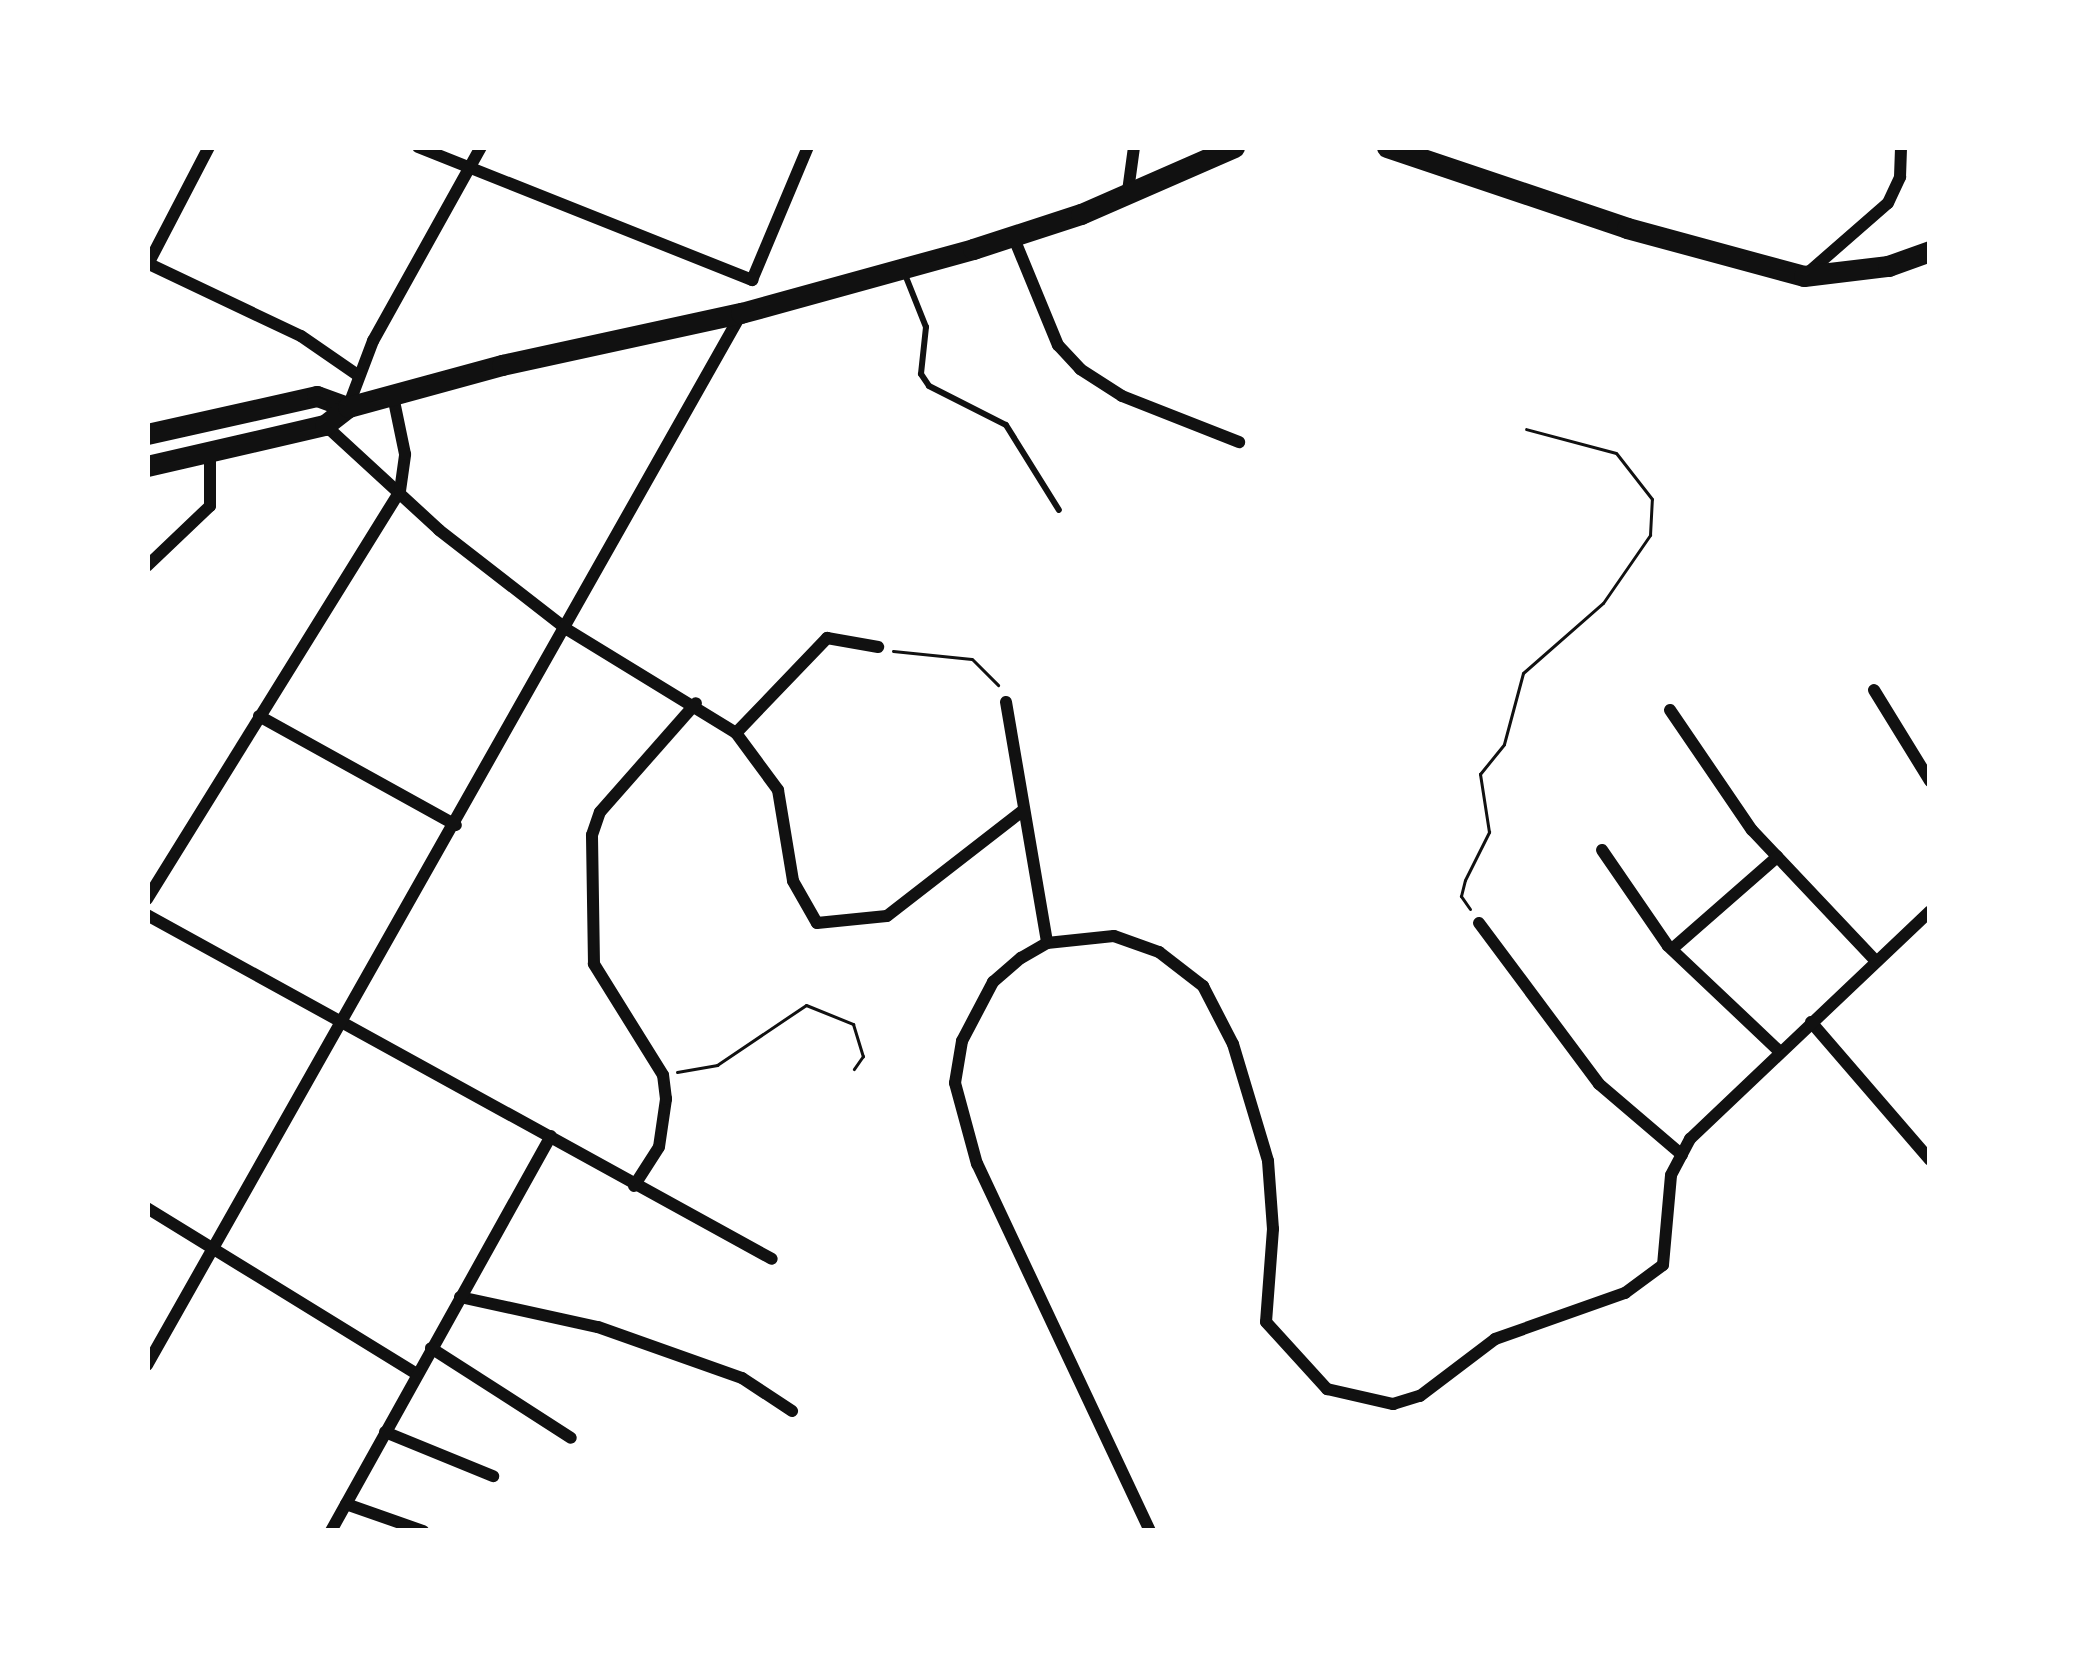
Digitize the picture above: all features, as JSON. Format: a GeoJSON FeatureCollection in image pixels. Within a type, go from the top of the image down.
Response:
{"type":"FeatureCollection","features":[{"type":"Feature","properties":{"kind":"highway"},"geometry":{"type":"LineString","coordinates":[[147,466],[326,425],[347,407],[750,310],[1013,236],[1234,147]]}},
{"type":"Feature","properties":{"kind":"highway"},"geometry":{"type":"LineString","coordinates":[[1388,147],[1627,228],[1804,276],[1888,266],[1930,251]]}},
{"type":"Feature","properties":{"kind":"highway"},"geometry":{"type":"LineString","coordinates":[[147,434],[317,396],[347,407]]}},
{"type":"Feature","properties":{"kind":"street"},"geometry":{"type":"LineString","coordinates":[[209,147],[147,264],[301,336],[359,376]]}},
{"type":"Feature","properties":{"kind":"street"},"geometry":{"type":"LineString","coordinates":[[418,147],[752,280]]}},
{"type":"Feature","properties":{"kind":"street"},"geometry":{"type":"LineString","coordinates":[[347,407],[481,147]]}},
{"type":"Feature","properties":{"kind":"street"},"geometry":{"type":"LineString","coordinates":[[147,1365],[750,310],[752,280],[808,147]]}},
{"type":"Feature","properties":{"kind":"street"},"geometry":{"type":"LineString","coordinates":[[1128,191],[1134,147]]}},
{"type":"Feature","properties":{"kind":"street"},"geometry":{"type":"LineString","coordinates":[[1804,276],[1888,203],[1900,177],[1901,147]]}},
{"type":"Feature","properties":{"kind":"street"},"geometry":{"type":"LineString","coordinates":[[1013,236],[1058,345],[1080,369],[1122,396],[1239,442]]}},
{"type":"Feature","properties":{"kind":"street"},"geometry":{"type":"LineString","coordinates":[[147,899],[400,491],[405,454],[393,396]]}},
{"type":"Feature","properties":{"kind":"street"},"geometry":{"type":"LineString","coordinates":[[326,425],[568,630],[696,703],[736,734],[778,790],[794,881],[817,923],[887,916],[1021,812]]}},
{"type":"Feature","properties":{"kind":"street"},"geometry":{"type":"LineString","coordinates":[[147,566],[210,506],[210,452]]}},
{"type":"Feature","properties":{"kind":"street"},"geometry":{"type":"LineString","coordinates":[[736,734],[827,638],[878,647]]}},
{"type":"Feature","properties":{"kind":"street"},"geometry":{"type":"LineString","coordinates":[[1874,690],[1930,782]]}},
{"type":"Feature","properties":{"kind":"street"},"geometry":{"type":"LineString","coordinates":[[1006,702],[1021,812],[1047,943]]}},
{"type":"Feature","properties":{"kind":"street"},"geometry":{"type":"LineString","coordinates":[[634,1186],[659,1147],[663,1075],[594,964],[590,856],[600,812],[696,703]]}},
{"type":"Feature","properties":{"kind":"street"},"geometry":{"type":"LineString","coordinates":[[1670,710],[1777,857],[1876,961]]}},
{"type":"Feature","properties":{"kind":"street"},"geometry":{"type":"LineString","coordinates":[[259,716],[456,825]]}},
{"type":"Feature","properties":{"kind":"street"},"geometry":{"type":"LineString","coordinates":[[1602,850],[1672,949],[1780,1052]]}},
{"type":"Feature","properties":{"kind":"street"},"geometry":{"type":"LineString","coordinates":[[1672,949],[1777,857]]}},
{"type":"Feature","properties":{"kind":"street"},"geometry":{"type":"LineString","coordinates":[[1150,1531],[977,1164],[955,1083],[962,1041],[993,982],[1047,943],[1114,937],[1159,952],[1203,986],[1233,1044],[1268,1161],[1273,1228],[1266,1322],[1327,1389],[1354,1400],[1393,1404],[1420,1396],[1495,1339],[1625,1293],[1663,1265],[1671,1175],[1682,1155],[1780,1052],[1930,911]]}},
{"type":"Feature","properties":{"kind":"street"},"geometry":{"type":"LineString","coordinates":[[147,915],[772,1259]]}},
{"type":"Feature","properties":{"kind":"street"},"geometry":{"type":"LineString","coordinates":[[1479,923],[1600,1084],[1682,1155]]}},
{"type":"Feature","properties":{"kind":"street"},"geometry":{"type":"LineString","coordinates":[[1811,1022],[1930,1160]]}},
{"type":"Feature","properties":{"kind":"street"},"geometry":{"type":"LineString","coordinates":[[332,1531],[551,1136]]}},
{"type":"Feature","properties":{"kind":"street"},"geometry":{"type":"LineString","coordinates":[[147,1208],[417,1374]]}},
{"type":"Feature","properties":{"kind":"street"},"geometry":{"type":"LineString","coordinates":[[460,1297],[598,1327],[742,1378],[792,1411]]}},
{"type":"Feature","properties":{"kind":"street"},"geometry":{"type":"LineString","coordinates":[[431,1348],[572,1438]]}},
{"type":"Feature","properties":{"kind":"street"},"geometry":{"type":"LineString","coordinates":[[385,1432],[493,1476]]}},
{"type":"Feature","properties":{"kind":"street"},"geometry":{"type":"LineString","coordinates":[[346,1504],[424,1531]]}},
{"type":"Feature","properties":{"kind":"lane"},"geometry":{"type":"LineString","coordinates":[[903,268],[926,327],[921,374],[928,386],[1006,425],[1059,510]]}},
{"type":"Feature","properties":{"kind":"path"},"geometry":{"type":"LineString","coordinates":[[1479,923],[1461,896],[1489,832],[1480,774],[1504,744],[1522,673],[1603,603],[1650,535],[1652,500],[1616,453],[1526,429]]}},
{"type":"Feature","properties":{"kind":"path"},"geometry":{"type":"LineString","coordinates":[[878,647],[972,659],[994,676],[1006,702]]}},
{"type":"Feature","properties":{"kind":"path"},"geometry":{"type":"LineString","coordinates":[[663,1075],[717,1065],[806,1006],[853,1024],[863,1056],[854,1069]]}}]}
